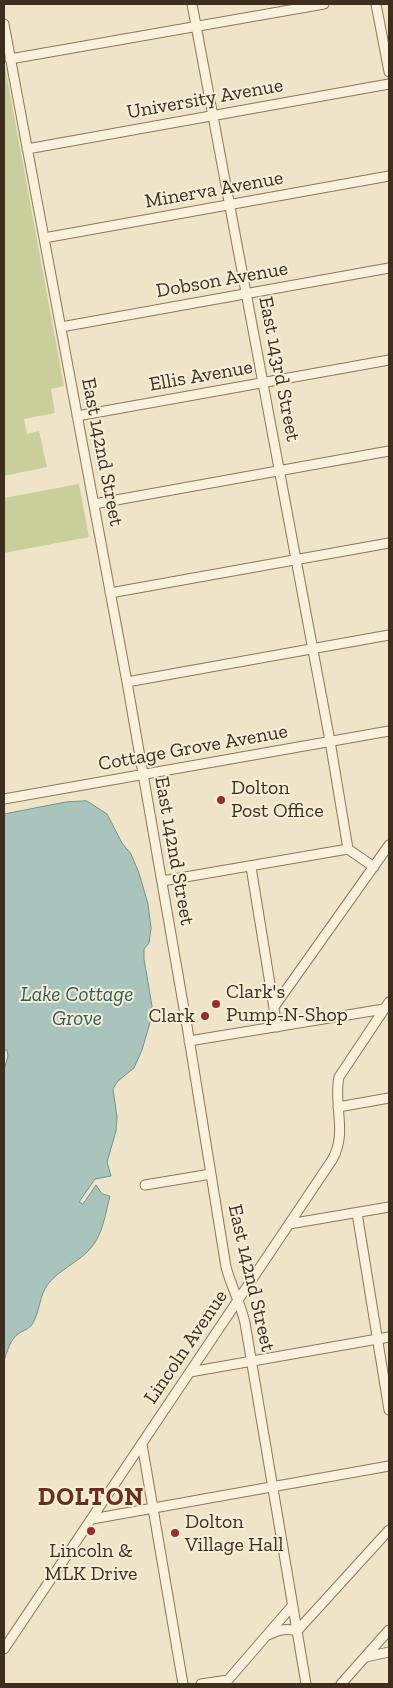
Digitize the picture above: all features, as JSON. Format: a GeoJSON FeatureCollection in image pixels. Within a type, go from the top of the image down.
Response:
{"type":"FeatureCollection","features":[{"type":"Feature","properties":{"kind":"street","name":"East 143rd Street"},"geometry":{"type":"LineString","coordinates":[[192,4],[330,741],[348,849]]}},
{"type":"Feature","properties":{"kind":"street"},"geometry":{"type":"LineString","coordinates":[[10,59],[324,4]]}},
{"type":"Feature","properties":{"kind":"street"},"geometry":{"type":"LineString","coordinates":[[376,4],[389,72]]}},
{"type":"Feature","properties":{"kind":"street","name":"East 142nd Street"},"geometry":{"type":"LineString","coordinates":[[4,24],[127,682],[226,1267],[230,1282],[243,1312],[252,1361],[306,1684]]}},
{"type":"Feature","properties":{"kind":"street","name":"University Avenue"},"geometry":{"type":"LineString","coordinates":[[27,149],[389,84]]}},
{"type":"Feature","properties":{"kind":"street","name":"Minerva Avenue"},"geometry":{"type":"LineString","coordinates":[[44,238],[389,176]]}},
{"type":"Feature","properties":{"kind":"street","name":"Dobson Avenue"},"geometry":{"type":"LineString","coordinates":[[61,327],[389,268]]}},
{"type":"Feature","properties":{"kind":"street","name":"Ellis Avenue"},"geometry":{"type":"LineString","coordinates":[[77,416],[389,360]]}},
{"type":"Feature","properties":{"kind":"street"},"geometry":{"type":"LineString","coordinates":[[94,504],[389,451]]}},
{"type":"Feature","properties":{"kind":"street"},"geometry":{"type":"LineString","coordinates":[[110,593],[389,543]]}},
{"type":"Feature","properties":{"kind":"street"},"geometry":{"type":"LineString","coordinates":[[127,682],[389,635]]}},
{"type":"Feature","properties":{"kind":"street","name":"Cottage Grove Avenue"},"geometry":{"type":"LineString","coordinates":[[4,799],[389,731]]}},
{"type":"Feature","properties":{"kind":"street"},"geometry":{"type":"LineString","coordinates":[[274,1007],[389,845]]}},
{"type":"Feature","properties":{"kind":"street"},"geometry":{"type":"LineString","coordinates":[[162,881],[348,849],[374,867]]}},
{"type":"Feature","properties":{"kind":"street"},"geometry":{"type":"LineString","coordinates":[[251,867],[277,1027]]}},
{"type":"Feature","properties":{"kind":"street"},"geometry":{"type":"LineString","coordinates":[[189,1041],[277,1027],[387,1006]]}},
{"type":"Feature","properties":{"kind":"street","name":"Lincoln Avenue"},"geometry":{"type":"LineString","coordinates":[[4,1649],[336,1153],[340,1138],[339,1077],[387,1006]]}},
{"type":"Feature","properties":{"kind":"street"},"geometry":{"type":"LineString","coordinates":[[338,1107],[389,1098]]}},
{"type":"Feature","properties":{"kind":"street"},"geometry":{"type":"LineString","coordinates":[[145,1185],[211,1174]]}},
{"type":"Feature","properties":{"kind":"street"},"geometry":{"type":"LineString","coordinates":[[289,1224],[389,1207]]}},
{"type":"Feature","properties":{"kind":"street"},"geometry":{"type":"LineString","coordinates":[[357,1213],[389,1410]]}},
{"type":"Feature","properties":{"kind":"street"},"geometry":{"type":"LineString","coordinates":[[190,1372],[389,1337]]}},
{"type":"Feature","properties":{"kind":"street"},"geometry":{"type":"LineString","coordinates":[[142,1444],[183,1684]]}},
{"type":"Feature","properties":{"kind":"street"},"geometry":{"type":"LineString","coordinates":[[92,1519],[389,1466]]}},
{"type":"Feature","properties":{"kind":"street"},"geometry":{"type":"LineString","coordinates":[[266,1636],[277,1630],[290,1629],[297,1631],[389,1530]]}},
{"type":"Feature","properties":{"kind":"street"},"geometry":{"type":"LineString","coordinates":[[201,1684],[228,1680],[292,1606]]}},
{"type":"Feature","properties":{"kind":"street"},"geometry":{"type":"LineString","coordinates":[[341,1684],[389,1633]]}},
{"type":"Feature","properties":{"kind":"street"},"geometry":{"type":"LineString","coordinates":[[366,1656],[389,1652]]}},
{"type":"Feature","properties":{"kind":"green space"},"geometry":{"type":"Polygon","coordinates":[[[4,61],[64,386],[51,389],[55,413],[24,419],[27,434],[39,431],[47,467],[4,476],[4,61]]]}},
{"type":"Feature","properties":{"kind":"green space"},"geometry":{"type":"Polygon","coordinates":[[[79,484],[89,537],[4,553],[4,498],[79,484]]]}},
{"type":"Feature","properties":{"kind":"water","name":"Lake Cottage Grove"},"geometry":{"type":"Polygon","coordinates":[[[87,801],[107,814],[122,843],[131,854],[139,873],[148,904],[151,928],[149,943],[144,949],[144,959],[152,1006],[151,1019],[142,1050],[134,1068],[118,1081],[113,1089],[117,1117],[116,1131],[107,1162],[111,1176],[95,1179],[79,1202],[83,1204],[96,1185],[102,1194],[110,1196],[100,1232],[89,1250],[48,1284],[33,1323],[13,1339],[4,1361],[4,1070],[8,1056],[7,1050],[4,1050],[4,814],[66,802],[87,801]]]}},
{"type":"Feature","properties":{"kind":"place","name":"Dolton Post Office"},"geometry":{"type":"Point","coordinates":[221,800]}},
{"type":"Feature","properties":{"kind":"place","name":"Clark's Pump-N-Shop"},"geometry":{"type":"Point","coordinates":[216,1004]}},
{"type":"Feature","properties":{"kind":"place","name":"Clark"},"geometry":{"type":"Point","coordinates":[205,1016]}},
{"type":"Feature","properties":{"kind":"place","name":"Lincoln & MLK Drive"},"geometry":{"type":"Point","coordinates":[91,1531]}},
{"type":"Feature","properties":{"kind":"place","name":"Dolton Village Hall"},"geometry":{"type":"Point","coordinates":[175,1533]}},
{"type":"Feature","properties":{"kind":"district","name":"DOLTON"},"geometry":{"type":"Point","coordinates":[91,1498]}}]}
